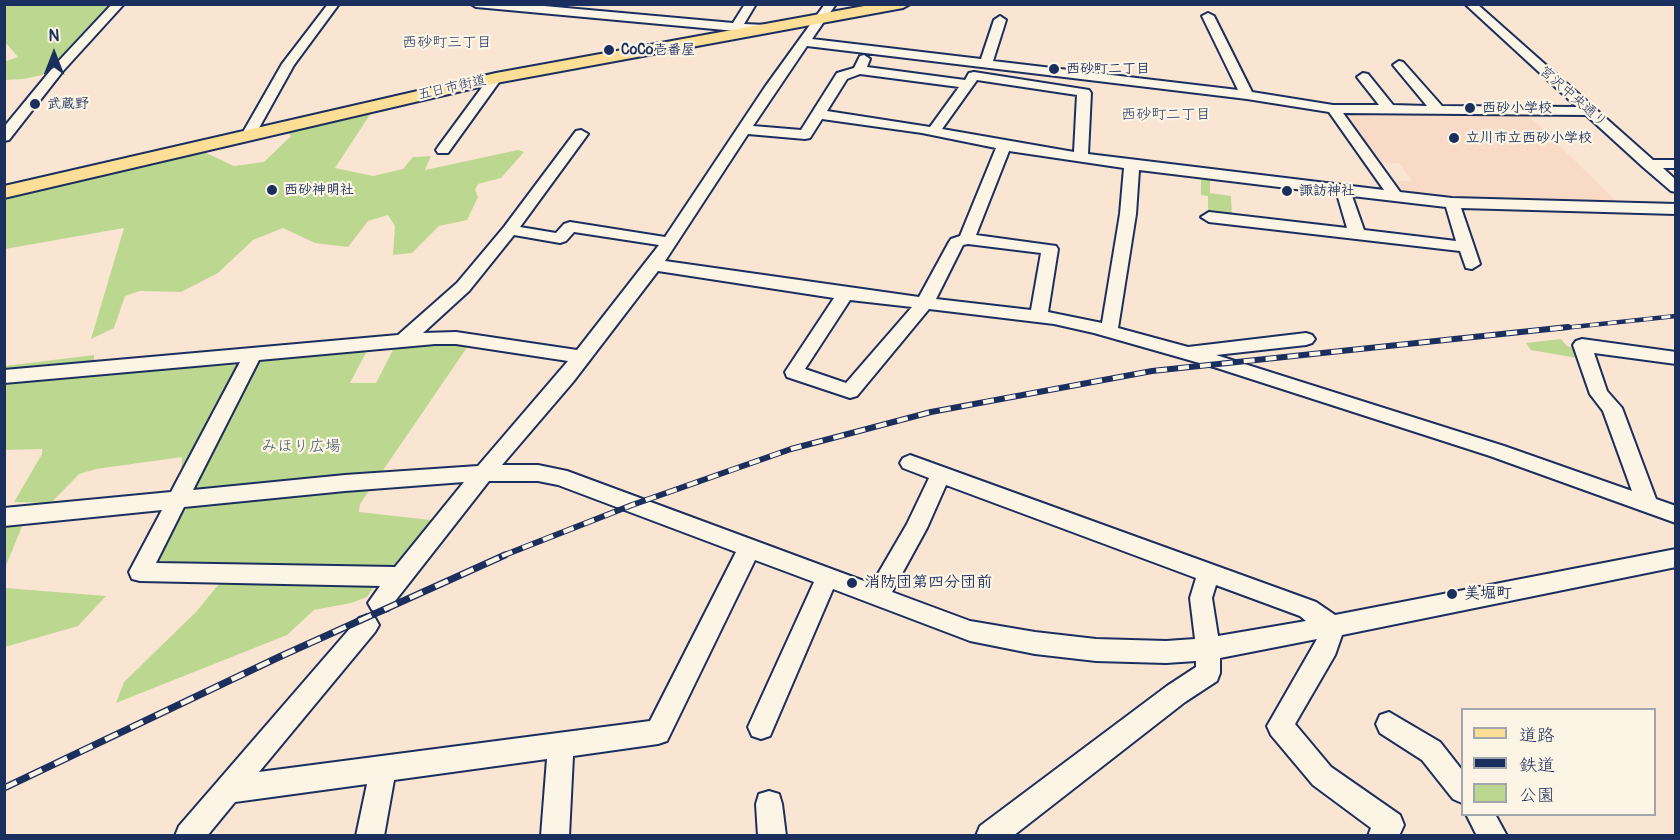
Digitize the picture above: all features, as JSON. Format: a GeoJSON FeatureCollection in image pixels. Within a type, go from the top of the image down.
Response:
{"type":"FeatureCollection","features":[{"type":"Feature","properties":{"kind":"main road","name":"五日市街道"},"geometry":{"type":"LineString","coordinates":[[4,192],[496,78],[903,4]]}},
{"type":"Feature","properties":{"kind":"street"},"geometry":{"type":"LineString","coordinates":[[4,137],[59,68],[119,4]]}},
{"type":"Feature","properties":{"kind":"street"},"geometry":{"type":"LineString","coordinates":[[249,134],[288,64],[334,4]]}},
{"type":"Feature","properties":{"kind":"street"},"geometry":{"type":"LineString","coordinates":[[476,4],[522,6],[766,29]]}},
{"type":"Feature","properties":{"kind":"street"},"geometry":{"type":"LineString","coordinates":[[620,16],[629,4]]}},
{"type":"Feature","properties":{"kind":"street"},"geometry":{"type":"LineString","coordinates":[[658,20],[670,4]]}},
{"type":"Feature","properties":{"kind":"street"},"geometry":{"type":"LineString","coordinates":[[736,27],[751,4]]}},
{"type":"Feature","properties":{"kind":"street"},"geometry":{"type":"LineString","coordinates":[[380,603],[654,265],[744,129],[831,4]]}},
{"type":"Feature","properties":{"kind":"street","name":"宮沢中央通り"},"geometry":{"type":"LineString","coordinates":[[1470,4],[1676,188]]}},
{"type":"Feature","properties":{"kind":"street"},"geometry":{"type":"LineString","coordinates":[[1208,16],[1247,95]]}},
{"type":"Feature","properties":{"kind":"street"},"geometry":{"type":"LineString","coordinates":[[986,63],[1000,20]]}},
{"type":"Feature","properties":{"kind":"street"},"geometry":{"type":"LineString","coordinates":[[805,42],[1247,95],[1333,109],[1589,111]]}},
{"type":"Feature","properties":{"kind":"street"},"geometry":{"type":"LineString","coordinates":[[859,70],[871,49]]}},
{"type":"Feature","properties":{"kind":"street"},"geometry":{"type":"LineString","coordinates":[[1399,65],[1438,110]]}},
{"type":"Feature","properties":{"kind":"street"},"geometry":{"type":"LineString","coordinates":[[744,129],[805,135],[842,76],[859,70],[968,84]]}},
{"type":"Feature","properties":{"kind":"street"},"geometry":{"type":"LineString","coordinates":[[933,132],[974,76],[1084,93],[1081,158]]}},
{"type":"Feature","properties":{"kind":"street"},"geometry":{"type":"LineString","coordinates":[[1363,77],[1389,110]]}},
{"type":"Feature","properties":{"kind":"street"},"geometry":{"type":"LineString","coordinates":[[443,150],[496,78]]}},
{"type":"Feature","properties":{"kind":"street"},"geometry":{"type":"LineString","coordinates":[[1333,109],[1396,196]]}},
{"type":"Feature","properties":{"kind":"street"},"geometry":{"type":"LineString","coordinates":[[818,114],[1081,158],[1452,203],[1676,209]]}},
{"type":"Feature","properties":{"kind":"street"},"geometry":{"type":"LineString","coordinates":[[402,342],[463,287],[510,230],[581,134]]}},
{"type":"Feature","properties":{"kind":"street"},"geometry":{"type":"LineString","coordinates":[[967,239],[1004,146]]}},
{"type":"Feature","properties":{"kind":"street"},"geometry":{"type":"LineString","coordinates":[[1648,164],[1676,164]]}},
{"type":"Feature","properties":{"kind":"street"},"geometry":{"type":"LineString","coordinates":[[1109,331],[1128,214],[1132,165]]}},
{"type":"Feature","properties":{"kind":"street"},"geometry":{"type":"LineString","coordinates":[[1343,190],[1357,234]]}},
{"type":"Feature","properties":{"kind":"street"},"geometry":{"type":"LineString","coordinates":[[1452,203],[1472,264]]}},
{"type":"Feature","properties":{"kind":"street"},"geometry":{"type":"LineString","coordinates":[[1209,217],[1467,248]]}},
{"type":"Feature","properties":{"kind":"street"},"geometry":{"type":"LineString","coordinates":[[510,230],[560,238],[570,227],[668,242]]}},
{"type":"Feature","properties":{"kind":"street"},"geometry":{"type":"LineString","coordinates":[[845,294],[794,372],[850,391],[925,303],[957,242],[967,239],[1050,249],[1039,316]]}},
{"type":"Feature","properties":{"kind":"street"},"geometry":{"type":"LineString","coordinates":[[654,265],[845,294],[1039,316],[1109,331],[1186,352],[1497,451],[1676,515]]}},
{"type":"Feature","properties":{"kind":"street"},"geometry":{"type":"LineString","coordinates":[[4,377],[456,338],[581,357]]}},
{"type":"Feature","properties":{"kind":"street"},"geometry":{"type":"LineString","coordinates":[[1186,352],[1306,339]]}},
{"type":"Feature","properties":{"kind":"street"},"geometry":{"type":"LineString","coordinates":[[1648,505],[1612,408],[1599,394],[1582,345],[1676,358]]}},
{"type":"Feature","properties":{"kind":"street"},"geometry":{"type":"LineString","coordinates":[[252,356],[140,572],[400,577]]}},
{"type":"Feature","properties":{"kind":"street"},"geometry":{"type":"LineString","coordinates":[[909,463],[1308,609],[1332,626]]}},
{"type":"Feature","properties":{"kind":"street"},"geometry":{"type":"LineString","coordinates":[[4,517],[178,498],[485,472],[538,472],[560,477],[970,631],[1035,643],[1096,650],[1166,652],[1208,649],[1676,558]]}},
{"type":"Feature","properties":{"kind":"street"},"geometry":{"type":"LineString","coordinates":[[877,597],[916,528],[940,476]]}},
{"type":"Feature","properties":{"kind":"street"},"geometry":{"type":"LineString","coordinates":[[227,790],[658,732],[749,549]]}},
{"type":"Feature","properties":{"kind":"street"},"geometry":{"type":"LineString","coordinates":[[990,836],[1167,701],[1208,673],[1208,649],[1201,598],[1209,573]]}},
{"type":"Feature","properties":{"kind":"street"},"geometry":{"type":"LineString","coordinates":[[761,727],[827,578]]}},
{"type":"Feature","properties":{"kind":"street"},"geometry":{"type":"LineString","coordinates":[[189,836],[367,625]]}},
{"type":"Feature","properties":{"kind":"street"},"geometry":{"type":"LineString","coordinates":[[1332,626],[1327,648],[1280,726],[1322,776],[1390,825],[1382,836]]}},
{"type":"Feature","properties":{"kind":"street"},"geometry":{"type":"LineString","coordinates":[[1389,724],[1431,751],[1461,789]]}},
{"type":"Feature","properties":{"kind":"street"},"geometry":{"type":"LineString","coordinates":[[555,836],[561,746]]}},
{"type":"Feature","properties":{"kind":"street"},"geometry":{"type":"LineString","coordinates":[[370,836],[383,770]]}},
{"type":"Feature","properties":{"kind":"street"},"geometry":{"type":"LineString","coordinates":[[769,804],[772,836]]}},
{"type":"Feature","properties":{"kind":"street"},"geometry":{"type":"LineString","coordinates":[[1480,816],[1493,836]]}},
{"type":"Feature","properties":{"kind":"shaded area","name":"立川市立西砂小学校"},"geometry":{"type":"Polygon","coordinates":[[[1340,113],[1526,113],[1619,204],[1450,200],[1402,194],[1389,181],[1412,181],[1399,163],[1375,163],[1340,113]]]}},
{"type":"Feature","properties":{"kind":"green space"},"geometry":{"type":"Polygon","coordinates":[[[5,5],[111,5],[50,73],[24,79],[5,80],[4,62],[18,57],[5,42],[5,5]]]}},
{"type":"Feature","properties":{"kind":"green space"},"geometry":{"type":"Polygon","coordinates":[[[373,110],[335,168],[373,176],[403,169],[413,157],[431,156],[425,170],[518,150],[524,152],[501,178],[478,184],[475,190],[478,197],[467,220],[439,226],[412,253],[393,255],[395,226],[388,215],[368,221],[348,247],[315,243],[283,228],[253,240],[218,273],[181,292],[140,291],[125,296],[114,328],[91,339],[124,228],[5,249],[5,199],[202,151],[234,166],[264,162],[291,136],[286,130],[373,110]]]}},
{"type":"Feature","properties":{"kind":"green space"},"geometry":{"type":"Polygon","coordinates":[[[1201,177],[1210,178],[1210,193],[1231,196],[1232,217],[1208,214],[1208,196],[1201,195],[1201,177]]]}},
{"type":"Feature","properties":{"kind":"green space"},"geometry":{"type":"Polygon","coordinates":[[[1561,339],[1567,346],[1573,348],[1577,358],[1531,350],[1526,343],[1561,339]]]}},
{"type":"Feature","properties":{"kind":"green space","name":"みほり広場"},"geometry":{"type":"Polygon","coordinates":[[[451,341],[468,346],[360,504],[359,512],[440,521],[398,572],[384,572],[367,597],[351,603],[314,610],[287,635],[116,703],[124,682],[196,612],[233,567],[153,563],[181,481],[182,457],[96,469],[79,474],[51,503],[14,502],[42,454],[42,449],[5,450],[4,366],[94,355],[95,373],[253,364],[262,358],[369,347],[350,383],[376,383],[395,346],[451,341]]]}},
{"type":"Feature","properties":{"kind":"green space"},"geometry":{"type":"Polygon","coordinates":[[[23,524],[5,568],[5,526],[23,524]]]}},
{"type":"Feature","properties":{"kind":"green space"},"geometry":{"type":"Polygon","coordinates":[[[4,588],[106,596],[78,626],[5,647],[4,588]]]}},
{"type":"Feature","properties":{"kind":"railway"},"geometry":{"type":"LineString","coordinates":[[1554,329],[1676,316]]}},
{"type":"Feature","properties":{"kind":"railway"},"geometry":{"type":"LineString","coordinates":[[502,556],[632,505],[791,449],[931,412],[1152,371],[1568,327]]}},
{"type":"Feature","properties":{"kind":"railway"},"geometry":{"type":"LineString","coordinates":[[4,788],[279,657],[505,555]]}},
{"type":"Feature","properties":{"kind":"place","name":"CoCo壱番屋"},"geometry":{"type":"Point","coordinates":[609,50]}},
{"type":"Feature","properties":{"kind":"place","name":"西砂町二丁目"},"geometry":{"type":"Point","coordinates":[1054,69]}},
{"type":"Feature","properties":{"kind":"place","name":"武蔵野"},"geometry":{"type":"Point","coordinates":[35,104]}},
{"type":"Feature","properties":{"kind":"place","name":"西砂小学校"},"geometry":{"type":"Point","coordinates":[1470,108]}},
{"type":"Feature","properties":{"kind":"place","name":"立川市立西砂小学校"},"geometry":{"type":"Point","coordinates":[1454,138]}},
{"type":"Feature","properties":{"kind":"place","name":"西砂神明社"},"geometry":{"type":"Point","coordinates":[272,190]}},
{"type":"Feature","properties":{"kind":"place","name":"諏訪神社"},"geometry":{"type":"Point","coordinates":[1287,191]}},
{"type":"Feature","properties":{"kind":"place","name":"消防団第四分団前"},"geometry":{"type":"Point","coordinates":[852,583]}},
{"type":"Feature","properties":{"kind":"place","name":"美堀町"},"geometry":{"type":"Point","coordinates":[1452,594]}},
{"type":"Feature","properties":{"kind":"district","name":"西砂町三丁目"},"geometry":{"type":"Point","coordinates":[447,43]}},
{"type":"Feature","properties":{"kind":"district","name":"西砂町二丁目"},"geometry":{"type":"Point","coordinates":[1166,115]}}]}
